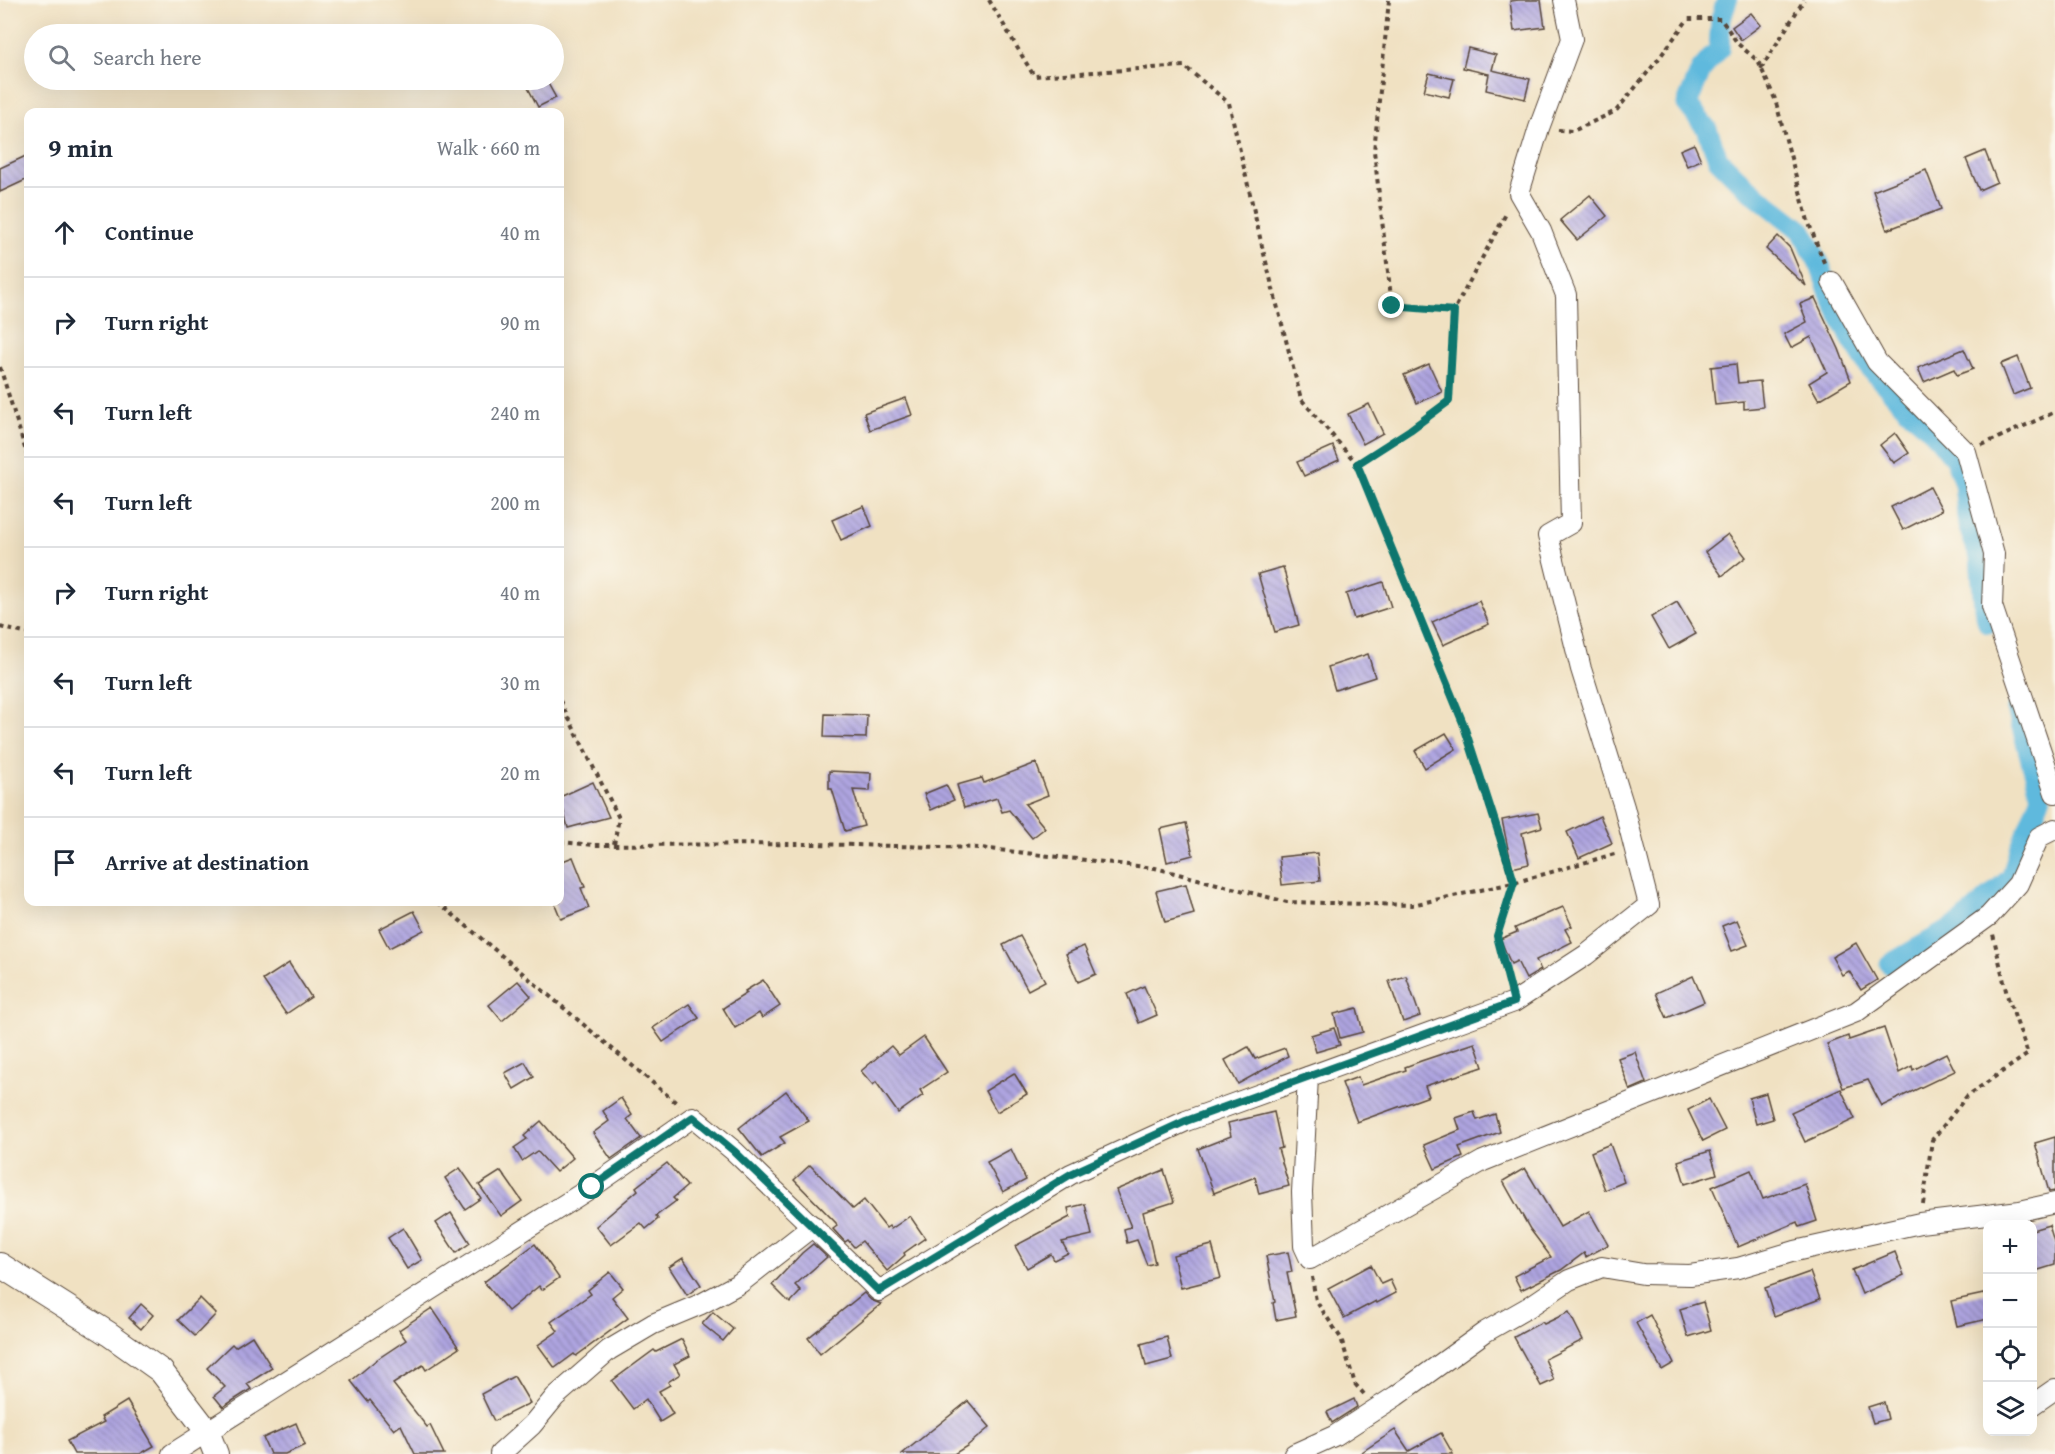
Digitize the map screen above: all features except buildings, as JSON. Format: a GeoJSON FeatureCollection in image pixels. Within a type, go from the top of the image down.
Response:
{"type":"FeatureCollection","features":[{"type":"Feature","properties":{"kind":"street"},"geometry":{"type":"LineString","coordinates":[[172,1454],[592,1187],[693,1117],[734,1151],[879,1291],[1071,1174],[1186,1121],[1514,1002],[1586,955],[1649,905],[1624,807],[1581,669],[1548,536],[1571,523],[1566,295],[1541,231],[1519,193],[1539,128],[1572,39],[1564,0]]}},
{"type":"Feature","properties":{"kind":"street"},"geometry":{"type":"LineString","coordinates":[[1832,282],[1877,362],[1966,452],[1994,554],[1992,606],[2055,793]]}},
{"type":"Feature","properties":{"kind":"street"},"geometry":{"type":"LineString","coordinates":[[1308,1077],[1302,1192],[1304,1246],[1310,1259],[1483,1161],[1856,1012],[1989,916],[2018,884],[2039,837],[2055,829]]}},
{"type":"Feature","properties":{"kind":"street"},"geometry":{"type":"LineString","coordinates":[[1294,1454],[1336,1435],[1485,1332],[1529,1307],[1569,1280],[1602,1266],[1643,1274],[1690,1275],[1738,1268],[1795,1251],[1920,1223],[2020,1212],[2055,1203]]}},
{"type":"Feature","properties":{"kind":"street"},"geometry":{"type":"LineString","coordinates":[[500,1454],[532,1425],[555,1397],[609,1350],[653,1324],[701,1304],[740,1283],[813,1226]]}},
{"type":"Feature","properties":{"kind":"street"},"geometry":{"type":"LineString","coordinates":[[0,1264],[109,1334],[161,1371],[207,1431],[216,1454]]}},
{"type":"Feature","properties":{"kind":"street"},"geometry":{"type":"LineString","coordinates":[[2037,1402],[2055,1389]]}},
{"type":"Feature","properties":{"kind":"path"},"geometry":{"type":"LineString","coordinates":[[988,0],[1034,76],[1184,66],[1229,103],[1301,399],[1357,464],[1463,723],[1514,882],[1497,936],[1514,1002]]}},
{"type":"Feature","properties":{"kind":"path"},"geometry":{"type":"LineString","coordinates":[[1389,0],[1374,151],[1392,306],[1454,311]]}},
{"type":"Feature","properties":{"kind":"path"},"geometry":{"type":"LineString","coordinates":[[1761,69],[1804,0]]}},
{"type":"Feature","properties":{"kind":"path"},"geometry":{"type":"LineString","coordinates":[[1539,128],[1573,131],[1616,111],[1688,19],[1721,19],[1738,44],[1758,61],[1775,99],[1808,221],[1832,282]]}},
{"type":"Feature","properties":{"kind":"path"},"geometry":{"type":"LineString","coordinates":[[1357,464],[1410,430],[1449,401],[1454,311],[1519,193]]}},
{"type":"Feature","properties":{"kind":"path"},"geometry":{"type":"LineString","coordinates":[[0,367],[24,445]]}},
{"type":"Feature","properties":{"kind":"path"},"geometry":{"type":"LineString","coordinates":[[1966,452],[2055,412]]}},
{"type":"Feature","properties":{"kind":"path"},"geometry":{"type":"LineString","coordinates":[[0,627],[24,633]]}},
{"type":"Feature","properties":{"kind":"path"},"geometry":{"type":"LineString","coordinates":[[564,709],[619,818],[614,844]]}},
{"type":"Feature","properties":{"kind":"path"},"geometry":{"type":"LineString","coordinates":[[564,842],[594,845],[812,844],[981,849],[1155,868],[1287,902],[1412,905],[1514,882],[1633,849]]}},
{"type":"Feature","properties":{"kind":"path"},"geometry":{"type":"LineString","coordinates":[[443,906],[693,1117]]}},
{"type":"Feature","properties":{"kind":"path"},"geometry":{"type":"LineString","coordinates":[[1920,1223],[1932,1140],[1967,1096],[2028,1054],[2007,995],[1989,916]]}},
{"type":"Feature","properties":{"kind":"path"},"geometry":{"type":"LineString","coordinates":[[1310,1259],[1316,1301],[1341,1338],[1355,1384],[1377,1408]]}},
{"type":"Feature","properties":{"kind":"waterway"},"geometry":{"type":"LineString","coordinates":[[1727,0],[1721,19],[1719,49],[1701,70],[1687,104],[1707,129],[1718,159],[1745,186],[1802,231],[1820,265],[1830,294],[1851,338],[1870,368],[1908,409],[1933,431],[1956,460],[1964,484],[1968,525],[1980,557],[1984,608],[1988,623]]}},
{"type":"Feature","properties":{"kind":"waterway"},"geometry":{"type":"LineString","coordinates":[[1890,964],[1961,923],[2012,877],[2018,854],[2041,796],[2017,709]]}},
{"type":"Feature","properties":{"kind":"route"},"geometry":{"type":"LineString","coordinates":[[592,1187],[693,1117],[734,1151],[879,1291],[1071,1174],[1186,1121],[1514,1002],[1497,936],[1514,882],[1463,723],[1357,464],[1410,430],[1449,401],[1454,311],[1392,306]]}}]}
